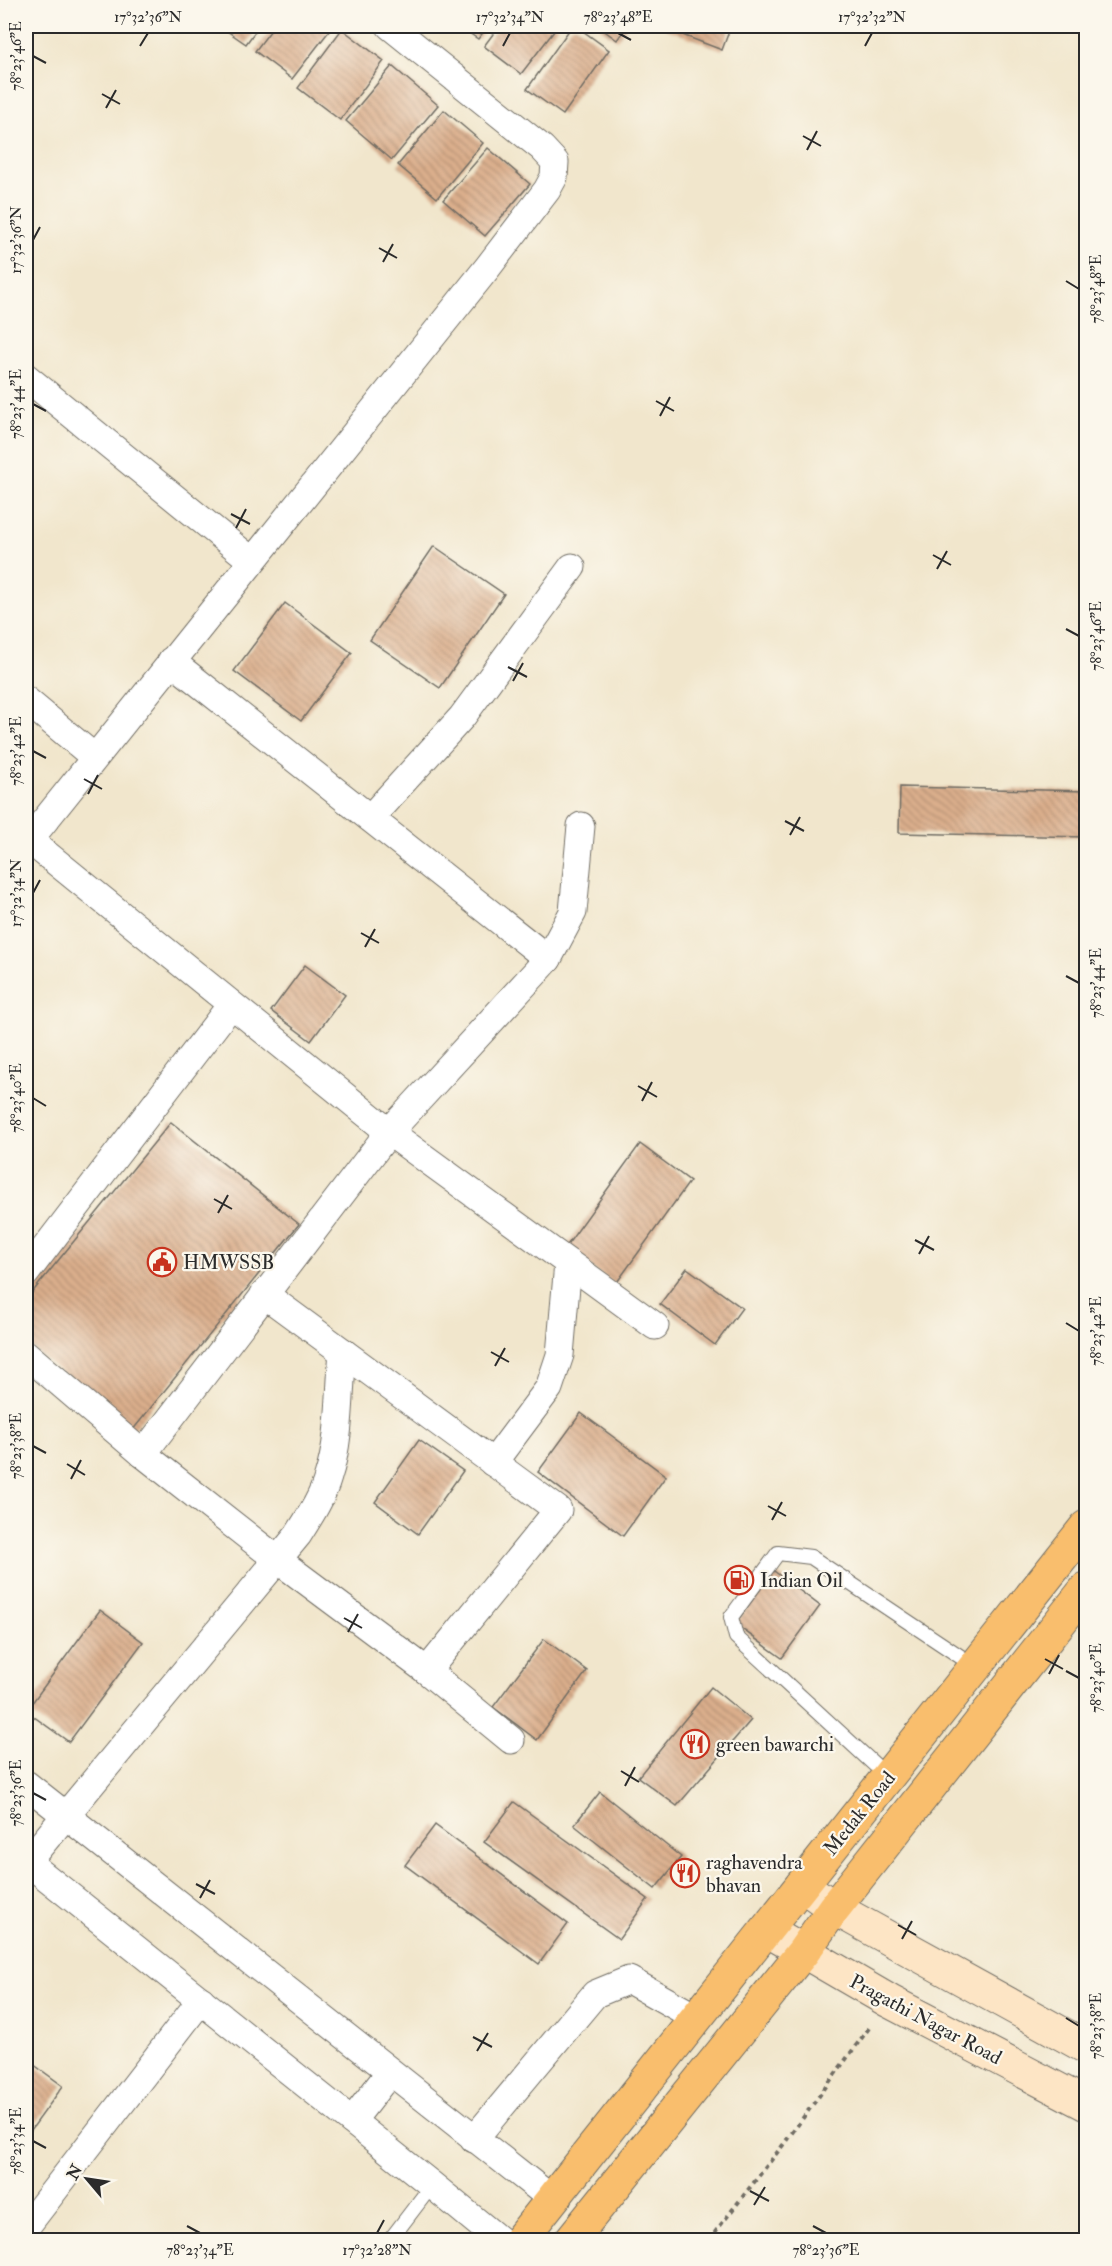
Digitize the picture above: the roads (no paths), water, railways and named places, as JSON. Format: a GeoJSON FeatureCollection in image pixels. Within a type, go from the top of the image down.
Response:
{"type":"FeatureCollection","features":[{"type":"Feature","properties":{"kind":"main road","name":"Medak Road"},"geometry":{"type":"LineString","coordinates":[[520,2241],[1086,1527]]}},
{"type":"Feature","properties":{"kind":"main road","name":"Medak Road"},"geometry":{"type":"LineString","coordinates":[[571,2241],[803,1952],[834,1908],[1086,1589]]}},
{"type":"Feature","properties":{"kind":"main road"},"geometry":{"type":"LineString","coordinates":[[802,1885],[834,1908],[1086,2047]]}},
{"type":"Feature","properties":{"kind":"main road","name":"Pragathi Nagar Road"},"geometry":{"type":"LineString","coordinates":[[767,1930],[889,2001],[1086,2104]]}},
{"type":"Feature","properties":{"kind":"street"},"geometry":{"type":"LineString","coordinates":[[390,26],[542,148],[555,162],[554,177],[547,190],[488,267],[27,842],[389,1132],[655,1326]]}},
{"type":"Feature","properties":{"kind":"street"},"geometry":{"type":"LineString","coordinates":[[26,377],[251,560]]}},
{"type":"Feature","properties":{"kind":"street"},"geometry":{"type":"LineString","coordinates":[[370,818],[462,717],[572,567]]}},
{"type":"Feature","properties":{"kind":"street"},"geometry":{"type":"LineString","coordinates":[[171,661],[548,959]]}},
{"type":"Feature","properties":{"kind":"street"},"geometry":{"type":"LineString","coordinates":[[26,700],[94,758]]}},
{"type":"Feature","properties":{"kind":"street"},"geometry":{"type":"LineString","coordinates":[[143,1454],[389,1132],[548,959],[573,912],[581,826]]}},
{"type":"Feature","properties":{"kind":"street"},"geometry":{"type":"LineString","coordinates":[[26,1273],[231,1005]]}},
{"type":"Feature","properties":{"kind":"street"},"geometry":{"type":"LineString","coordinates":[[494,1463],[549,1388],[561,1355],[568,1263]]}},
{"type":"Feature","properties":{"kind":"street"},"geometry":{"type":"LineString","coordinates":[[264,1294],[558,1510],[427,1671]]}},
{"type":"Feature","properties":{"kind":"street"},"geometry":{"type":"LineString","coordinates":[[343,1352],[335,1446],[329,1476],[314,1510],[278,1560],[26,1861],[499,2241]]}},
{"type":"Feature","properties":{"kind":"street"},"geometry":{"type":"LineString","coordinates":[[26,1354],[143,1454],[278,1560],[427,1671],[511,1740]]}},
{"type":"Feature","properties":{"kind":"street"},"geometry":{"type":"LineString","coordinates":[[26,1784],[552,2199]]}},
{"type":"Feature","properties":{"kind":"street"},"geometry":{"type":"LineString","coordinates":[[474,2139],[595,1994],[629,1980],[697,2018]]}},
{"type":"Feature","properties":{"kind":"street"},"geometry":{"type":"LineString","coordinates":[[26,2225],[201,2000]]}},
{"type":"Feature","properties":{"kind":"street"},"geometry":{"type":"LineString","coordinates":[[352,2121],[390,2072]]}},
{"type":"Feature","properties":{"kind":"lane"},"geometry":{"type":"LineString","coordinates":[[888,1777],[736,1637],[731,1617],[778,1553],[811,1557],[976,1667]]}},
{"type":"Feature","properties":{"kind":"lane"},"geometry":{"type":"LineString","coordinates":[[390,2241],[432,2185]]}},
{"type":"Feature","properties":{"kind":"place","name":"HMWSSB"},"geometry":{"type":"Point","coordinates":[162,1262]}},
{"type":"Feature","properties":{"kind":"place","name":"Indian Oil"},"geometry":{"type":"Point","coordinates":[739,1580]}},
{"type":"Feature","properties":{"kind":"place","name":"green bawarchi"},"geometry":{"type":"Point","coordinates":[695,1744]}},
{"type":"Feature","properties":{"kind":"place","name":"raghavendra bhavan"},"geometry":{"type":"Point","coordinates":[685,1873]}}]}
